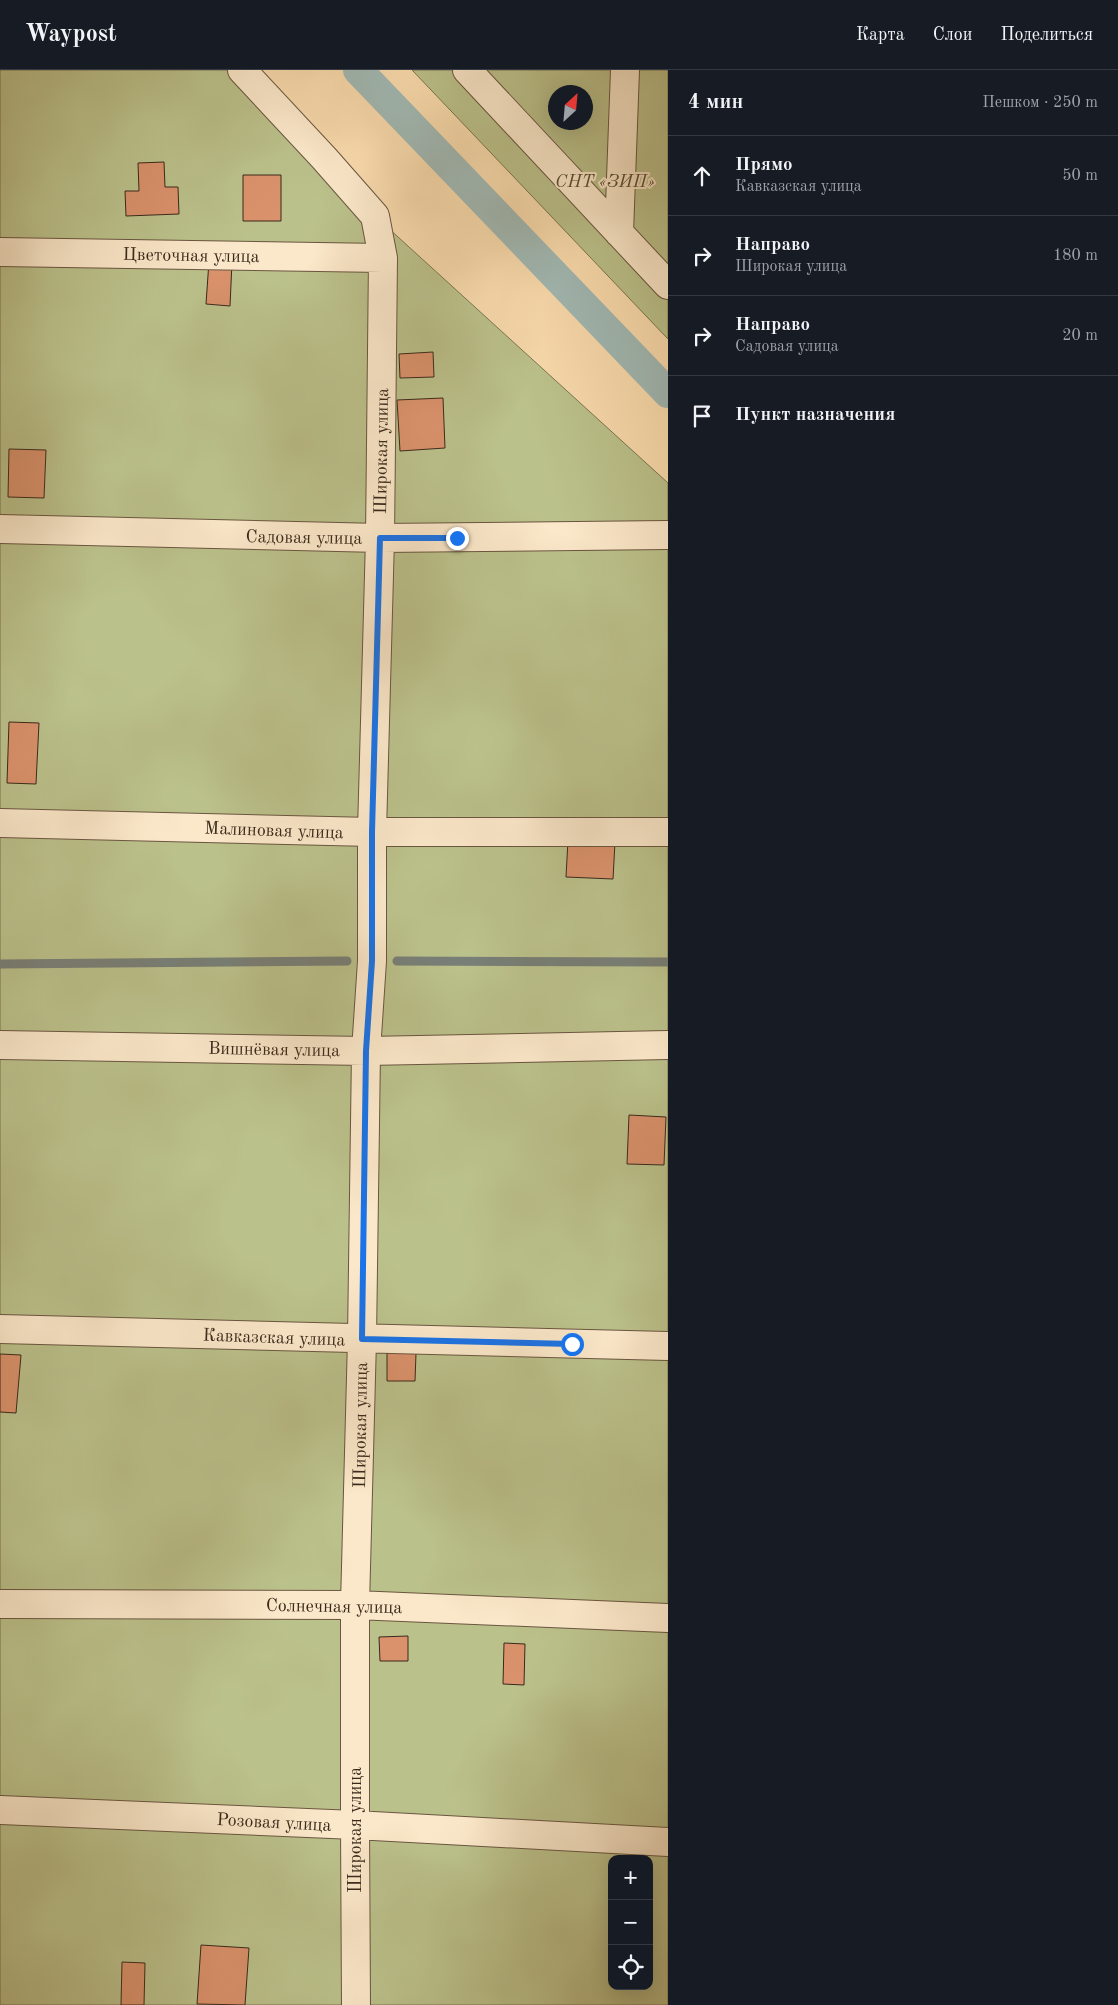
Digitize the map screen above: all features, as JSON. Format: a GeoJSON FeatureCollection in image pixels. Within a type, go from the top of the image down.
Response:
{"type":"FeatureCollection","features":[{"type":"Feature","properties":{"kind":"street","name":"Широкая улица"},"geometry":{"type":"LineString","coordinates":[[242,70],[376,216],[383,258],[380,538],[372,832],[372,961],[366,1051],[362,1339],[355,1605],[354,1826],[356,2005]]}},
{"type":"Feature","properties":{"kind":"street"},"geometry":{"type":"LineString","coordinates":[[467,70],[668,285]]}},
{"type":"Feature","properties":{"kind":"street"},"geometry":{"type":"LineString","coordinates":[[619,233],[625,70]]}},
{"type":"Feature","properties":{"kind":"street","name":"Цветочная улица"},"geometry":{"type":"LineString","coordinates":[[0,252],[383,258]]}},
{"type":"Feature","properties":{"kind":"street","name":"Садовая улица"},"geometry":{"type":"LineString","coordinates":[[0,529],[380,538],[668,535]]}},
{"type":"Feature","properties":{"kind":"street","name":"Малиновая улица"},"geometry":{"type":"LineString","coordinates":[[0,823],[372,832],[668,832]]}},
{"type":"Feature","properties":{"kind":"street","name":"Вишнёвая улица"},"geometry":{"type":"LineString","coordinates":[[0,1045],[366,1051],[668,1045]]}},
{"type":"Feature","properties":{"kind":"street","name":"Кавказская улица"},"geometry":{"type":"LineString","coordinates":[[0,1328],[668,1346]]}},
{"type":"Feature","properties":{"kind":"street","name":"Солнечная улица"},"geometry":{"type":"LineString","coordinates":[[0,1604],[355,1605],[668,1618]]}},
{"type":"Feature","properties":{"kind":"street","name":"Розовая улица"},"geometry":{"type":"LineString","coordinates":[[0,1810],[668,1842]]}},
{"type":"Feature","properties":{"kind":"green space"},"geometry":{"type":"Polygon","coordinates":[[[0,70],[242,70],[375,216],[668,483],[668,2005],[0,2005],[0,70]]]}},
{"type":"Feature","properties":{"kind":"green space","name":"СНТ «ЗИП»"},"geometry":{"type":"Polygon","coordinates":[[[412,70],[668,70],[668,339],[412,70]]]}},
{"type":"Feature","properties":{"kind":"building"},"geometry":{"type":"Polygon","coordinates":[[[164,162],[165,187],[178,187],[179,214],[126,216],[125,191],[139,191],[138,163],[164,162]]]}},
{"type":"Feature","properties":{"kind":"building"},"geometry":{"type":"Polygon","coordinates":[[[243,175],[281,175],[281,221],[243,221],[243,175]]]}},
{"type":"Feature","properties":{"kind":"building"},"geometry":{"type":"Polygon","coordinates":[[[209,261],[232,262],[230,306],[206,304],[209,261]]]}},
{"type":"Feature","properties":{"kind":"building"},"geometry":{"type":"Polygon","coordinates":[[[433,352],[434,377],[400,378],[399,354],[433,352]]]}},
{"type":"Feature","properties":{"kind":"building"},"geometry":{"type":"Polygon","coordinates":[[[443,398],[445,448],[400,451],[397,400],[443,398]]]}},
{"type":"Feature","properties":{"kind":"building"},"geometry":{"type":"Polygon","coordinates":[[[9,449],[46,450],[44,498],[8,497],[9,449]]]}},
{"type":"Feature","properties":{"kind":"building"},"geometry":{"type":"Polygon","coordinates":[[[9,722],[39,723],[36,784],[7,783],[9,722]]]}},
{"type":"Feature","properties":{"kind":"building"},"geometry":{"type":"Polygon","coordinates":[[[568,840],[615,842],[613,879],[566,877],[568,840]]]}},
{"type":"Feature","properties":{"kind":"building"},"geometry":{"type":"Polygon","coordinates":[[[629,1115],[666,1117],[664,1165],[627,1164],[629,1115]]]}},
{"type":"Feature","properties":{"kind":"building"},"geometry":{"type":"Polygon","coordinates":[[[387,1353],[416,1353],[415,1381],[387,1381],[387,1353]]]}},
{"type":"Feature","properties":{"kind":"building"},"geometry":{"type":"Polygon","coordinates":[[[0,1354],[21,1355],[16,1413],[0,1412],[0,1354]]]}},
{"type":"Feature","properties":{"kind":"building"},"geometry":{"type":"Polygon","coordinates":[[[408,1636],[408,1661],[380,1661],[379,1637],[408,1636]]]}},
{"type":"Feature","properties":{"kind":"building"},"geometry":{"type":"Polygon","coordinates":[[[504,1643],[525,1644],[524,1685],[503,1684],[504,1643]]]}},
{"type":"Feature","properties":{"kind":"building"},"geometry":{"type":"Polygon","coordinates":[[[201,1945],[249,1948],[245,2005],[197,2004],[201,1945]]]}},
{"type":"Feature","properties":{"kind":"building"},"geometry":{"type":"Polygon","coordinates":[[[122,1962],[145,1963],[144,2005],[121,2005],[122,1962]]]}},
{"type":"Feature","properties":{"kind":"waterway"},"geometry":{"type":"LineString","coordinates":[[358,70],[668,393]]}},
{"type":"Feature","properties":{"kind":"waterway"},"geometry":{"type":"LineString","coordinates":[[0,964],[347,961]]}},
{"type":"Feature","properties":{"kind":"waterway"},"geometry":{"type":"LineString","coordinates":[[397,961],[668,962]]}},
{"type":"Feature","properties":{"kind":"route"},"geometry":{"type":"LineString","coordinates":[[457,538],[380,538],[372,832],[372,961],[366,1051],[362,1339],[572,1344]]}}]}
